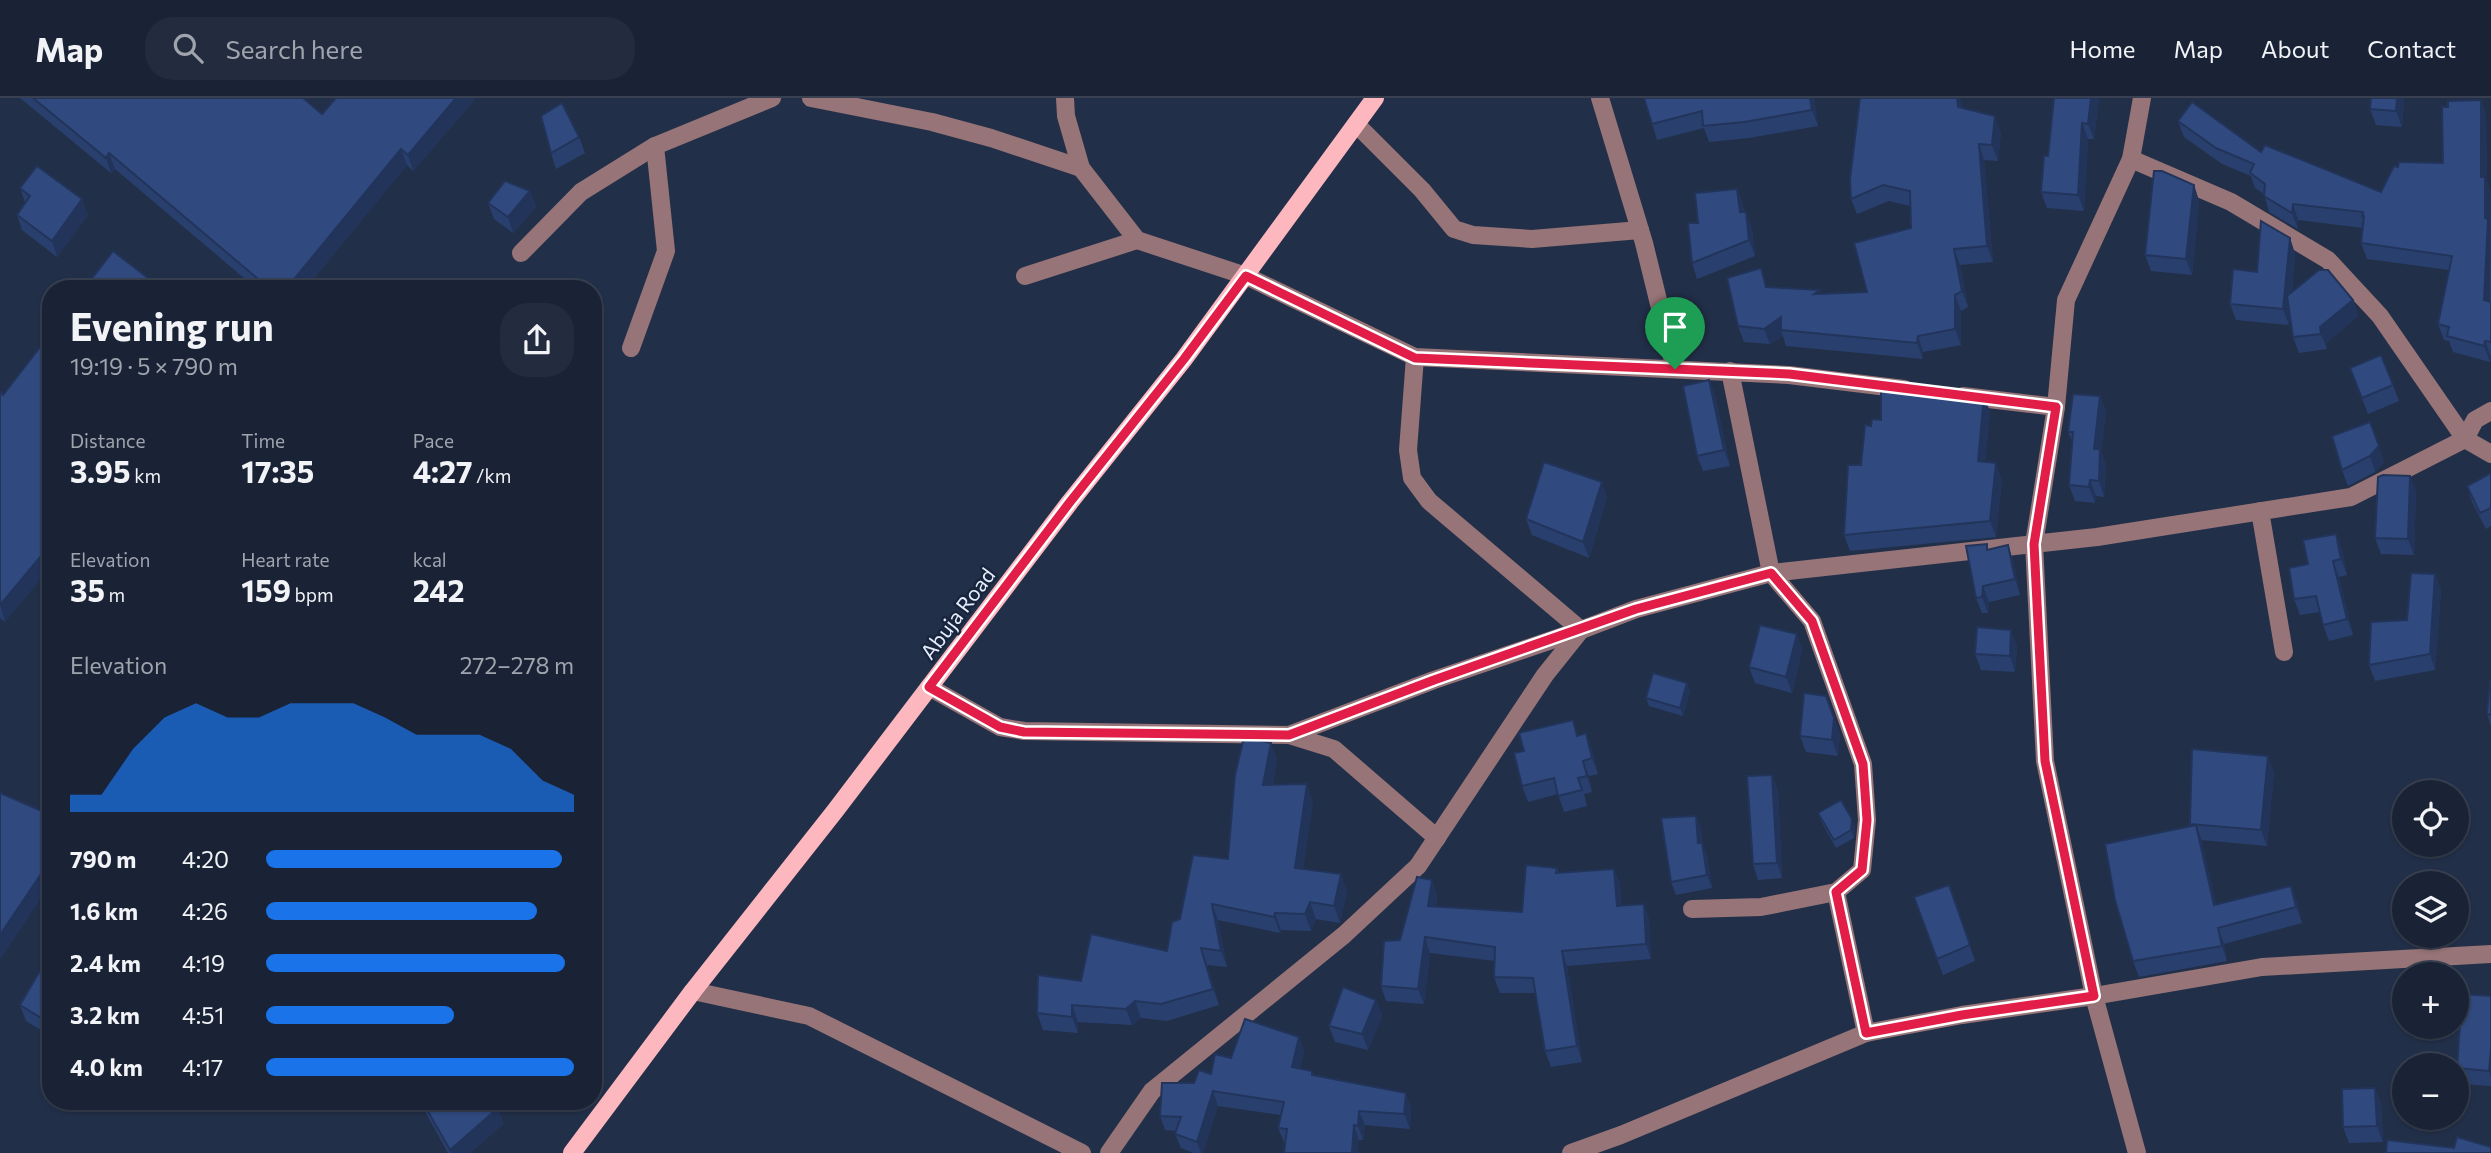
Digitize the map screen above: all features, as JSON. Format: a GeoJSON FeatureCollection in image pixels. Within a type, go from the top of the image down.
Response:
{"type":"FeatureCollection","features":[{"type":"Feature","properties":{"kind":"main road","name":"Abuja Road"},"geometry":{"type":"LineString","coordinates":[[572,1153],[693,991],[1070,502],[1184,359],[1375,98]]}},
{"type":"Feature","properties":{"kind":"street"},"geometry":{"type":"LineString","coordinates":[[521,253],[581,192],[654,146],[772,98]]}},
{"type":"Feature","properties":{"kind":"street"},"geometry":{"type":"LineString","coordinates":[[811,98],[932,122],[992,138],[1081,168]]}},
{"type":"Feature","properties":{"kind":"street"},"geometry":{"type":"LineString","coordinates":[[1065,98],[1066,116],[1081,168],[1137,240],[1246,276],[1415,358],[1789,374],[1922,391]]}},
{"type":"Feature","properties":{"kind":"street"},"geometry":{"type":"LineString","coordinates":[[1600,98],[1640,230],[1675,369]]}},
{"type":"Feature","properties":{"kind":"street"},"geometry":{"type":"LineString","coordinates":[[2137,1153],[2094,996],[2045,761],[2034,544],[2056,407],[2066,300],[2132,159],[2142,98]]}},
{"type":"Feature","properties":{"kind":"street"},"geometry":{"type":"LineString","coordinates":[[1356,124],[1422,190],[1454,229],[1473,236],[1532,239],[1640,230]]}},
{"type":"Feature","properties":{"kind":"street"},"geometry":{"type":"LineString","coordinates":[[631,348],[666,251],[654,146]]}},
{"type":"Feature","properties":{"kind":"street"},"geometry":{"type":"LineString","coordinates":[[2132,159],[2231,202],[2328,260],[2380,316],[2465,439],[2491,454]]}},
{"type":"Feature","properties":{"kind":"street"},"geometry":{"type":"LineString","coordinates":[[1025,276],[1137,240]]}},
{"type":"Feature","properties":{"kind":"street"},"geometry":{"type":"LineString","coordinates":[[1415,358],[1408,450],[1412,478],[1429,501],[1581,630]]}},
{"type":"Feature","properties":{"kind":"street"},"geometry":{"type":"LineString","coordinates":[[1692,909],[1760,907],[1836,892],[1862,870],[1867,820],[1863,764],[1812,621],[1771,573],[1730,371]]}},
{"type":"Feature","properties":{"kind":"street"},"geometry":{"type":"LineString","coordinates":[[1949,394],[2056,407]]}},
{"type":"Feature","properties":{"kind":"street"},"geometry":{"type":"LineString","coordinates":[[1289,735],[1434,680],[1636,609],[1771,573],[2034,544],[2351,498],[2465,439],[2475,420],[2491,411]]}},
{"type":"Feature","properties":{"kind":"street"},"geometry":{"type":"LineString","coordinates":[[2260,511],[2284,652]]}},
{"type":"Feature","properties":{"kind":"street"},"geometry":{"type":"LineString","coordinates":[[1109,1153],[1152,1091],[1344,935],[1418,866],[1545,675],[1581,630]]}},
{"type":"Feature","properties":{"kind":"street"},"geometry":{"type":"LineString","coordinates":[[929,687],[1000,727],[1024,732],[1289,735],[1334,749],[1437,838]]}},
{"type":"Feature","properties":{"kind":"street"},"geometry":{"type":"LineString","coordinates":[[1836,892],[1866,1033]]}},
{"type":"Feature","properties":{"kind":"street"},"geometry":{"type":"LineString","coordinates":[[1571,1153],[1866,1033],[2262,967],[2491,954]]}},
{"type":"Feature","properties":{"kind":"street"},"geometry":{"type":"LineString","coordinates":[[693,991],[809,1016],[1082,1153]]}},
{"type":"Feature","properties":{"kind":"building"},"geometry":{"type":"Polygon","coordinates":[[[33,98],[303,98],[322,114],[336,98],[456,98],[408,155],[401,149],[293,280],[259,280],[109,153],[106,158],[33,98]]]}},
{"type":"Feature","properties":{"kind":"building"},"geometry":{"type":"Polygon","coordinates":[[[1644,98],[1810,98],[1812,110],[1703,126],[1702,111],[1652,124],[1644,98]]]}},
{"type":"Feature","properties":{"kind":"building"},"geometry":{"type":"Polygon","coordinates":[[[1860,98],[1957,98],[1958,107],[1995,116],[1992,145],[1979,144],[1987,246],[1954,249],[1962,291],[1955,295],[1955,329],[1918,336],[1917,343],[1781,330],[1781,317],[1764,329],[1738,326],[1727,278],[1761,268],[1766,287],[1820,290],[1814,294],[1867,292],[1854,243],[1911,228],[1910,191],[1883,185],[1851,199],[1850,179],[1860,98]]]}},
{"type":"Feature","properties":{"kind":"building"},"geometry":{"type":"Polygon","coordinates":[[[2054,98],[2091,98],[2088,124],[2082,123],[2078,195],[2041,192],[2054,98]]]}},
{"type":"Feature","properties":{"kind":"building"},"geometry":{"type":"Polygon","coordinates":[[[2371,98],[2397,98],[2396,111],[2370,109],[2371,98]]]}},
{"type":"Feature","properties":{"kind":"building"},"geometry":{"type":"Polygon","coordinates":[[[2481,100],[2481,177],[2485,177],[2485,218],[2488,219],[2484,300],[2491,302],[2491,342],[2485,341],[2484,346],[2447,336],[2449,327],[2438,324],[2452,256],[2361,243],[2363,212],[2293,204],[2292,213],[2264,196],[2265,184],[2250,173],[2254,164],[2216,148],[2178,121],[2192,102],[2261,152],[2265,145],[2381,192],[2394,166],[2398,167],[2399,162],[2443,163],[2442,107],[2448,107],[2448,101],[2481,100]]]}},
{"type":"Feature","properties":{"kind":"building"},"geometry":{"type":"Polygon","coordinates":[[[562,103],[579,137],[551,153],[541,116],[562,103]]]}},
{"type":"Feature","properties":{"kind":"building"},"geometry":{"type":"Polygon","coordinates":[[[37,166],[82,199],[52,241],[17,215],[30,196],[20,188],[37,166]]]}},
{"type":"Feature","properties":{"kind":"building"},"geometry":{"type":"Polygon","coordinates":[[[2154,171],[2162,171],[2194,185],[2186,259],[2145,255],[2154,171]]]}},
{"type":"Feature","properties":{"kind":"building"},"geometry":{"type":"Polygon","coordinates":[[[505,181],[530,191],[508,217],[488,203],[505,181]]]}},
{"type":"Feature","properties":{"kind":"building"},"geometry":{"type":"Polygon","coordinates":[[[1737,189],[1740,212],[1746,212],[1749,240],[1692,263],[1688,223],[1698,223],[1695,193],[1737,189]]]}},
{"type":"Feature","properties":{"kind":"building"},"geometry":{"type":"Polygon","coordinates":[[[2261,221],[2290,238],[2283,309],[2230,304],[2233,269],[2257,272],[2261,221]]]}},
{"type":"Feature","properties":{"kind":"building"},"geometry":{"type":"Polygon","coordinates":[[[113,251],[150,280],[91,280],[113,251]]]}},
{"type":"Feature","properties":{"kind":"building"},"geometry":{"type":"Polygon","coordinates":[[[2319,270],[2328,270],[2353,300],[2320,327],[2321,334],[2293,337],[2287,296],[2319,270]]]}},
{"type":"Feature","properties":{"kind":"building"},"geometry":{"type":"Polygon","coordinates":[[[42,345],[42,555],[0,605],[0,392],[3,395],[42,345]]]}},
{"type":"Feature","properties":{"kind":"building"},"geometry":{"type":"Polygon","coordinates":[[[2381,355],[2393,385],[2362,398],[2350,368],[2381,355]]]}},
{"type":"Feature","properties":{"kind":"building"},"geometry":{"type":"Polygon","coordinates":[[[1709,380],[1724,450],[1697,456],[1683,386],[1709,380]]]}},
{"type":"Feature","properties":{"kind":"building"},"geometry":{"type":"Polygon","coordinates":[[[1881,383],[1984,396],[1978,461],[1996,463],[1990,521],[1844,535],[1848,465],[1861,465],[1865,425],[1871,426],[1872,419],[1881,420],[1881,383]]]}},
{"type":"Feature","properties":{"kind":"building"},"geometry":{"type":"Polygon","coordinates":[[[2073,394],[2100,396],[2094,449],[2100,449],[2099,481],[2090,480],[2089,487],[2069,485],[2073,432],[2068,432],[2073,394]]]}},
{"type":"Feature","properties":{"kind":"building"},"geometry":{"type":"Polygon","coordinates":[[[2370,422],[2379,446],[2370,456],[2342,470],[2332,436],[2370,422]]]}},
{"type":"Feature","properties":{"kind":"building"},"geometry":{"type":"Polygon","coordinates":[[[1544,462],[1602,482],[1583,542],[1526,519],[1544,462]]]}},
{"type":"Feature","properties":{"kind":"building"},"geometry":{"type":"Polygon","coordinates":[[[2491,473],[2491,508],[2480,513],[2467,486],[2491,473]]]}},
{"type":"Feature","properties":{"kind":"building"},"geometry":{"type":"Polygon","coordinates":[[[2410,476],[2408,539],[2375,538],[2378,477],[2410,476]]]}},
{"type":"Feature","properties":{"kind":"building"},"geometry":{"type":"Polygon","coordinates":[[[2336,534],[2341,559],[2333,561],[2347,619],[2323,625],[2316,596],[2294,599],[2289,568],[2308,564],[2303,540],[2336,534]]]}},
{"type":"Feature","properties":{"kind":"building"},"geometry":{"type":"Polygon","coordinates":[[[1987,544],[1987,550],[2008,545],[2015,579],[1983,586],[1982,597],[1976,598],[1966,546],[1987,544]]]}},
{"type":"Feature","properties":{"kind":"building"},"geometry":{"type":"Polygon","coordinates":[[[2411,573],[2435,574],[2430,654],[2369,665],[2371,622],[2407,620],[2411,573]]]}},
{"type":"Feature","properties":{"kind":"building"},"geometry":{"type":"Polygon","coordinates":[[[1760,625],[1797,634],[1786,677],[1749,667],[1760,625]]]}},
{"type":"Feature","properties":{"kind":"building"},"geometry":{"type":"Polygon","coordinates":[[[1977,627],[2011,630],[2010,656],[1975,654],[1977,627]]]}},
{"type":"Feature","properties":{"kind":"building"},"geometry":{"type":"Polygon","coordinates":[[[1653,673],[1687,683],[1680,708],[1646,698],[1653,673]]]}},
{"type":"Feature","properties":{"kind":"building"},"geometry":{"type":"Polygon","coordinates":[[[2491,681],[2491,715],[2487,714],[2491,681]]]}},
{"type":"Feature","properties":{"kind":"building"},"geometry":{"type":"Polygon","coordinates":[[[1804,693],[1826,696],[1834,718],[1832,740],[1800,736],[1804,693]]]}},
{"type":"Feature","properties":{"kind":"building"},"geometry":{"type":"Polygon","coordinates":[[[1573,720],[1577,736],[1586,733],[1592,758],[1583,761],[1587,776],[1578,778],[1582,790],[1558,796],[1554,778],[1522,786],[1514,753],[1524,751],[1519,733],[1573,720]]]}},
{"type":"Feature","properties":{"kind":"building"},"geometry":{"type":"Polygon","coordinates":[[[1244,737],[1271,743],[1263,785],[1307,784],[1295,868],[1341,874],[1334,906],[1310,902],[1305,914],[1275,913],[1274,917],[1212,904],[1221,951],[1201,948],[1213,989],[1161,1004],[1135,1001],[1126,1009],[1072,1005],[1072,1017],[1037,1013],[1038,975],[1081,981],[1091,934],[1167,951],[1172,922],[1180,919],[1193,855],[1228,859],[1235,775],[1244,737]]]}},
{"type":"Feature","properties":{"kind":"building"},"geometry":{"type":"Polygon","coordinates":[[[2192,749],[2268,756],[2261,830],[2190,824],[2192,749]]]}},
{"type":"Feature","properties":{"kind":"building"},"geometry":{"type":"Polygon","coordinates":[[[1772,775],[1777,863],[1753,864],[1747,776],[1772,775]]]}},
{"type":"Feature","properties":{"kind":"building"},"geometry":{"type":"Polygon","coordinates":[[[0,793],[42,811],[42,872],[0,935],[0,793]]]}},
{"type":"Feature","properties":{"kind":"building"},"geometry":{"type":"Polygon","coordinates":[[[1841,800],[1852,819],[1851,830],[1834,840],[1818,813],[1841,800]]]}},
{"type":"Feature","properties":{"kind":"building"},"geometry":{"type":"Polygon","coordinates":[[[1696,816],[1698,843],[1702,842],[1707,875],[1671,882],[1661,818],[1696,816]]]}},
{"type":"Feature","properties":{"kind":"building"},"geometry":{"type":"Polygon","coordinates":[[[2196,825],[2214,905],[2291,886],[2296,907],[2218,928],[2222,946],[2133,961],[2115,900],[2105,844],[2196,825]]]}},
{"type":"Feature","properties":{"kind":"building"},"geometry":{"type":"Polygon","coordinates":[[[1526,865],[1557,868],[1556,873],[1614,869],[1617,906],[1644,904],[1646,944],[1562,951],[1577,1046],[1545,1051],[1533,978],[1494,977],[1495,947],[1425,937],[1418,989],[1381,986],[1384,941],[1400,940],[1417,877],[1432,880],[1428,906],[1522,912],[1526,865]]]}},
{"type":"Feature","properties":{"kind":"building"},"geometry":{"type":"Polygon","coordinates":[[[1949,885],[1970,945],[1937,959],[1914,897],[1949,885]]]}},
{"type":"Feature","properties":{"kind":"building"},"geometry":{"type":"Polygon","coordinates":[[[42,967],[42,1018],[20,1005],[42,967]]]}},
{"type":"Feature","properties":{"kind":"building"},"geometry":{"type":"Polygon","coordinates":[[[1343,987],[1376,1000],[1362,1034],[1329,1026],[1343,987]]]}},
{"type":"Feature","properties":{"kind":"building"},"geometry":{"type":"Polygon","coordinates":[[[2469,994],[2491,996],[2489,1071],[2469,1069],[2469,1053],[2458,1053],[2459,1039],[2469,1039],[2469,994]]]}},
{"type":"Feature","properties":{"kind":"building"},"geometry":{"type":"Polygon","coordinates":[[[1245,1019],[1299,1037],[1292,1067],[1312,1071],[1312,1075],[1406,1093],[1404,1114],[1359,1111],[1358,1126],[1354,1125],[1352,1153],[1284,1153],[1287,1129],[1278,1128],[1284,1102],[1213,1091],[1197,1142],[1175,1134],[1181,1117],[1160,1116],[1162,1083],[1194,1083],[1199,1070],[1211,1074],[1215,1054],[1231,1058],[1245,1019]]]}},
{"type":"Feature","properties":{"kind":"building"},"geometry":{"type":"Polygon","coordinates":[[[2375,1088],[2377,1126],[2343,1127],[2342,1089],[2375,1088]]]}},
{"type":"Feature","properties":{"kind":"building"},"geometry":{"type":"Polygon","coordinates":[[[427,1110],[496,1110],[450,1150],[427,1110]]]}},
{"type":"Feature","properties":{"kind":"building"},"geometry":{"type":"Polygon","coordinates":[[[2457,1137],[2491,1147],[2491,1153],[2386,1153],[2387,1140],[2454,1148],[2457,1137]]]}},
{"type":"Feature","properties":{"kind":"route"},"geometry":{"type":"LineString","coordinates":[[1246,276],[1415,358],[1675,369],[1789,374],[2056,407],[2034,544],[2045,761],[2094,996],[1962,1015],[1866,1033],[1836,892],[1862,870],[1867,820],[1863,764],[1812,621],[1771,573],[1636,609],[1434,680],[1289,735],[1024,732],[1000,727],[929,687],[1246,276]]}}]}
